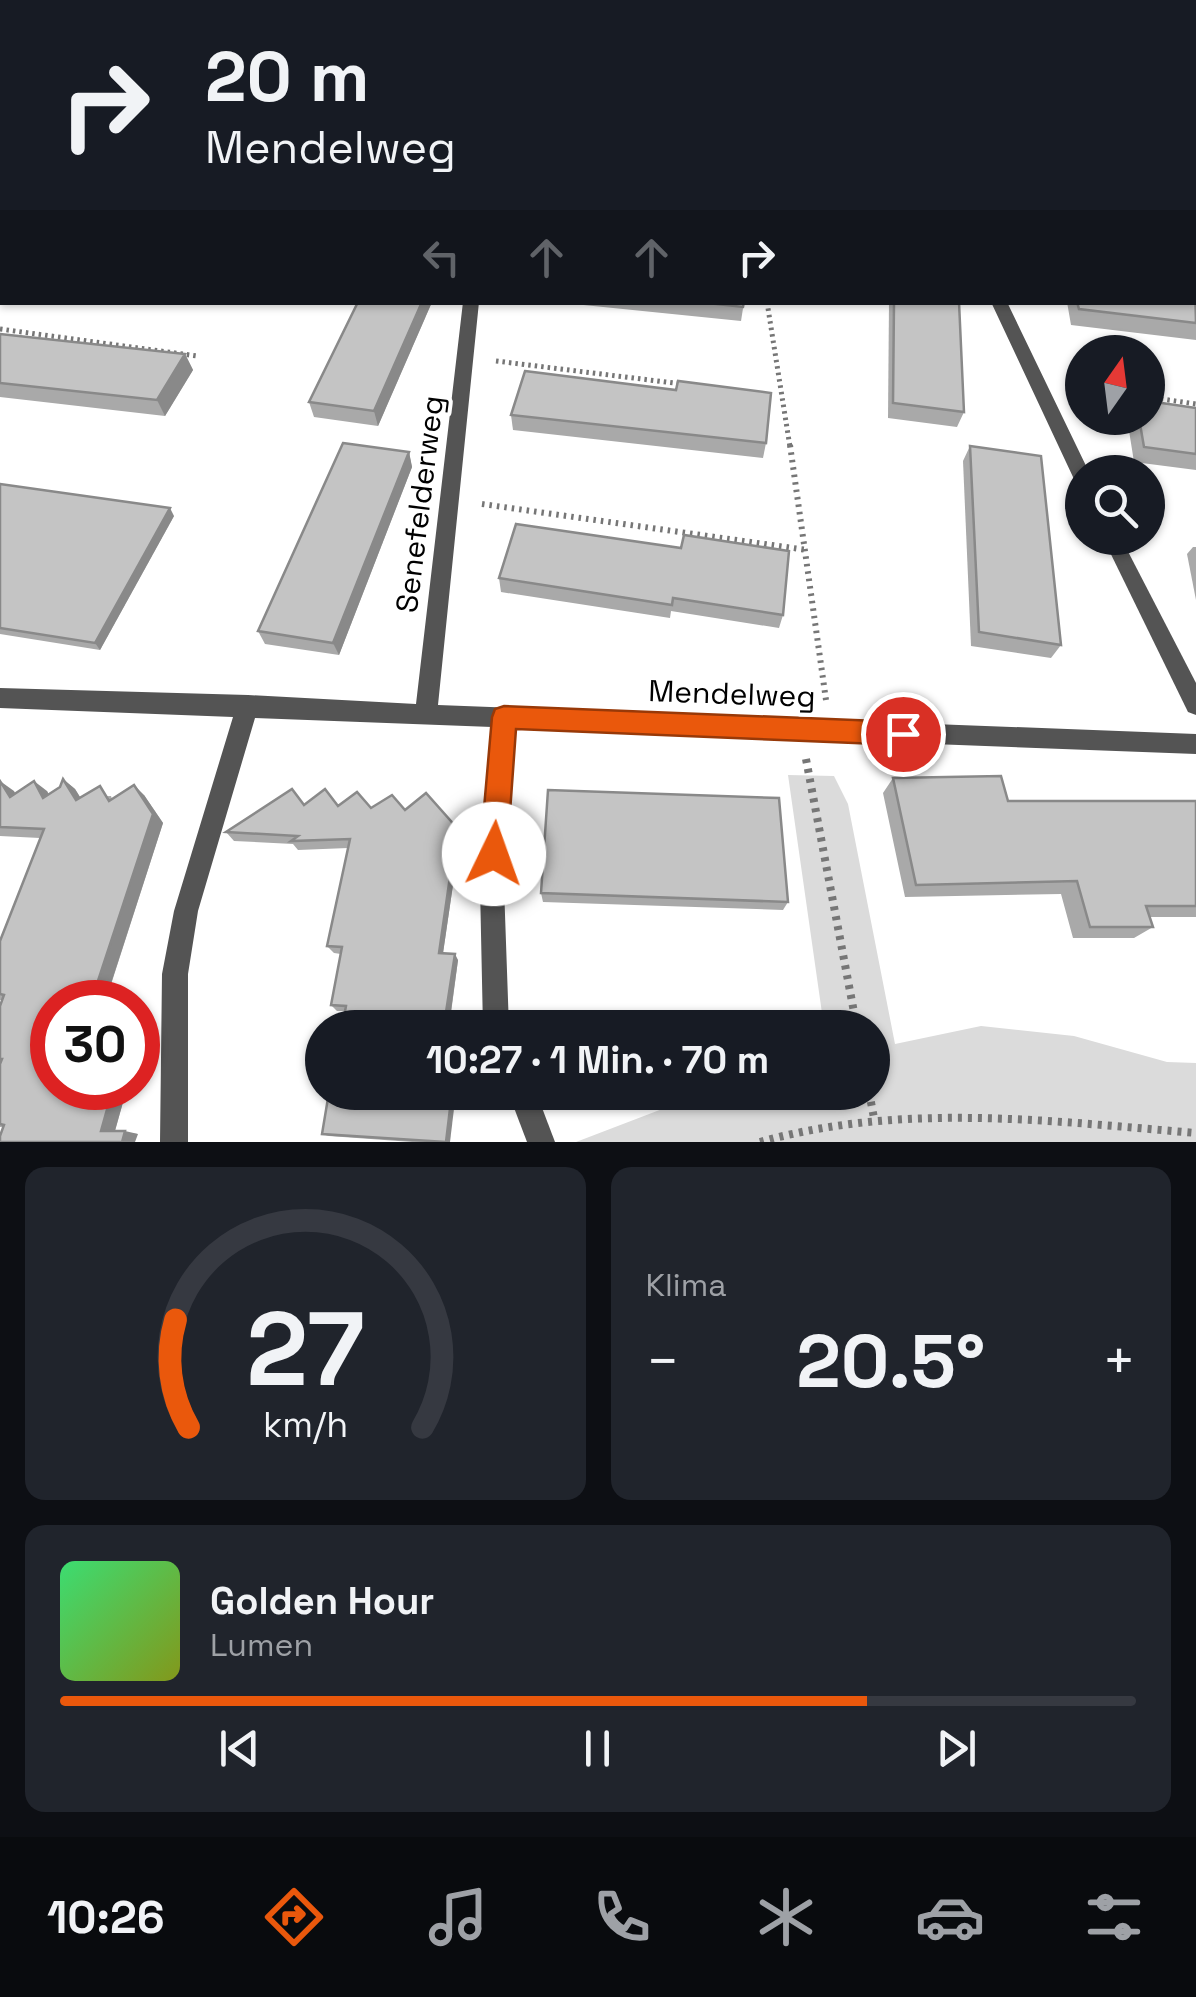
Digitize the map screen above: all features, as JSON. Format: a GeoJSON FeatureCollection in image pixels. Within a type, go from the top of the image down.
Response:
{"type":"FeatureCollection","features":[{"type":"Feature","properties":{"kind":"street","name":"Senefelderweg"},"geometry":{"type":"LineString","coordinates":[[426,712],[471,305]]}},
{"type":"Feature","properties":{"kind":"street"},"geometry":{"type":"LineString","coordinates":[[1000,305],[1072,455]]}},
{"type":"Feature","properties":{"kind":"street"},"geometry":{"type":"LineString","coordinates":[[1121,555],[1196,705]]}},
{"type":"Feature","properties":{"kind":"street","name":"Mendelweg"},"geometry":{"type":"LineString","coordinates":[[0,698],[1196,744]]}},
{"type":"Feature","properties":{"kind":"street"},"geometry":{"type":"LineString","coordinates":[[174,1142],[175,974],[186,911],[248,705]]}},
{"type":"Feature","properties":{"kind":"street"},"geometry":{"type":"LineString","coordinates":[[495,1010],[492,886],[504,717]]}},
{"type":"Feature","properties":{"kind":"street"},"geometry":{"type":"LineString","coordinates":[[529,1110],[541,1142]]}},
{"type":"Feature","properties":{"kind":"path"},"geometry":{"type":"LineString","coordinates":[[767,305],[808,550],[830,731]]}},
{"type":"Feature","properties":{"kind":"path"},"geometry":{"type":"LineString","coordinates":[[0,329],[197,356]]}},
{"type":"Feature","properties":{"kind":"path"},"geometry":{"type":"LineString","coordinates":[[468,358],[684,384]]}},
{"type":"Feature","properties":{"kind":"path"},"geometry":{"type":"LineString","coordinates":[[763,394],[782,396]]}},
{"type":"Feature","properties":{"kind":"path"},"geometry":{"type":"LineString","coordinates":[[1165,400],[1196,404]]}},
{"type":"Feature","properties":{"kind":"path"},"geometry":{"type":"LineString","coordinates":[[450,499],[808,550]]}},
{"type":"Feature","properties":{"kind":"path"},"geometry":{"type":"LineString","coordinates":[[800,730],[854,1010]]}},
{"type":"Feature","properties":{"kind":"path"},"geometry":{"type":"LineString","coordinates":[[872,1110],[874,1118]]}},
{"type":"Feature","properties":{"kind":"path"},"geometry":{"type":"LineString","coordinates":[[760,1142],[797,1129],[874,1118],[1065,1123],[1196,1133]]}},
{"type":"Feature","properties":{"kind":"shaded area"},"geometry":{"type":"Polygon","coordinates":[[[788,775],[834,776],[848,804],[888,1010],[822,1010],[788,775]]]}},
{"type":"Feature","properties":{"kind":"shaded area"},"geometry":{"type":"Polygon","coordinates":[[[890,1018],[895,1044],[981,1026],[1074,1036],[1167,1062],[1196,1063],[1196,1142],[576,1142],[660,1110],[890,1110],[890,1018]]]}},
{"type":"Feature","properties":{"kind":"building"},"geometry":{"type":"Polygon","coordinates":[[[357,305],[421,305],[374,411],[309,402],[357,305]]]}},
{"type":"Feature","properties":{"kind":"building"},"geometry":{"type":"Polygon","coordinates":[[[894,305],[959,305],[964,412],[893,403],[894,305]]]}},
{"type":"Feature","properties":{"kind":"building"},"geometry":{"type":"Polygon","coordinates":[[[1078,305],[1196,305],[1196,323],[1079,309],[1078,305]]]}},
{"type":"Feature","properties":{"kind":"building"},"geometry":{"type":"Polygon","coordinates":[[[0,334],[185,354],[157,400],[0,383],[0,334]]]}},
{"type":"Feature","properties":{"kind":"building"},"geometry":{"type":"Polygon","coordinates":[[[525,371],[676,390],[678,381],[771,393],[766,443],[511,415],[525,371]]]}},
{"type":"Feature","properties":{"kind":"building"},"geometry":{"type":"Polygon","coordinates":[[[1165,403],[1196,408],[1196,454],[1144,447],[1142,435],[1165,435],[1165,403]]]}},
{"type":"Feature","properties":{"kind":"building"},"geometry":{"type":"Polygon","coordinates":[[[343,443],[409,452],[333,643],[258,631],[343,443]]]}},
{"type":"Feature","properties":{"kind":"building"},"geometry":{"type":"Polygon","coordinates":[[[970,446],[1041,456],[1061,645],[979,632],[970,446]]]}},
{"type":"Feature","properties":{"kind":"building"},"geometry":{"type":"Polygon","coordinates":[[[0,484],[170,508],[95,643],[0,628],[0,484]]]}},
{"type":"Feature","properties":{"kind":"building"},"geometry":{"type":"Polygon","coordinates":[[[516,524],[681,548],[684,535],[789,551],[783,615],[673,598],[672,605],[499,578],[516,524]]]}},
{"type":"Feature","properties":{"kind":"building"},"geometry":{"type":"Polygon","coordinates":[[[1001,776],[1008,801],[1196,801],[1196,906],[1146,906],[1153,927],[1090,927],[1077,881],[916,885],[893,778],[1001,776]]]}},
{"type":"Feature","properties":{"kind":"building"},"geometry":{"type":"Polygon","coordinates":[[[63,779],[76,800],[100,786],[109,801],[134,785],[153,814],[98,980],[30,980],[30,1110],[107,1110],[101,1131],[125,1131],[122,1142],[0,1142],[4,1125],[0,1124],[0,1006],[4,995],[0,994],[0,941],[44,829],[0,827],[0,781],[10,797],[34,781],[43,798],[60,787],[63,779]]]}},
{"type":"Feature","properties":{"kind":"building"},"geometry":{"type":"Polygon","coordinates":[[[292,789],[304,805],[325,789],[338,806],[357,792],[371,808],[392,795],[405,810],[426,793],[457,828],[439,953],[455,954],[446,1010],[345,1010],[346,1006],[331,1005],[342,947],[327,946],[350,839],[291,841],[298,836],[226,832],[292,789]]]}},
{"type":"Feature","properties":{"kind":"building"},"geometry":{"type":"Polygon","coordinates":[[[548,790],[779,798],[788,902],[541,893],[548,790]]]}},
{"type":"Feature","properties":{"kind":"building"},"geometry":{"type":"Polygon","coordinates":[[[326,1110],[450,1110],[446,1142],[322,1134],[326,1110]]]}},
{"type":"Feature","properties":{"kind":"route"},"geometry":{"type":"LineString","coordinates":[[494,854],[504,717],[903,734]]}}]}
